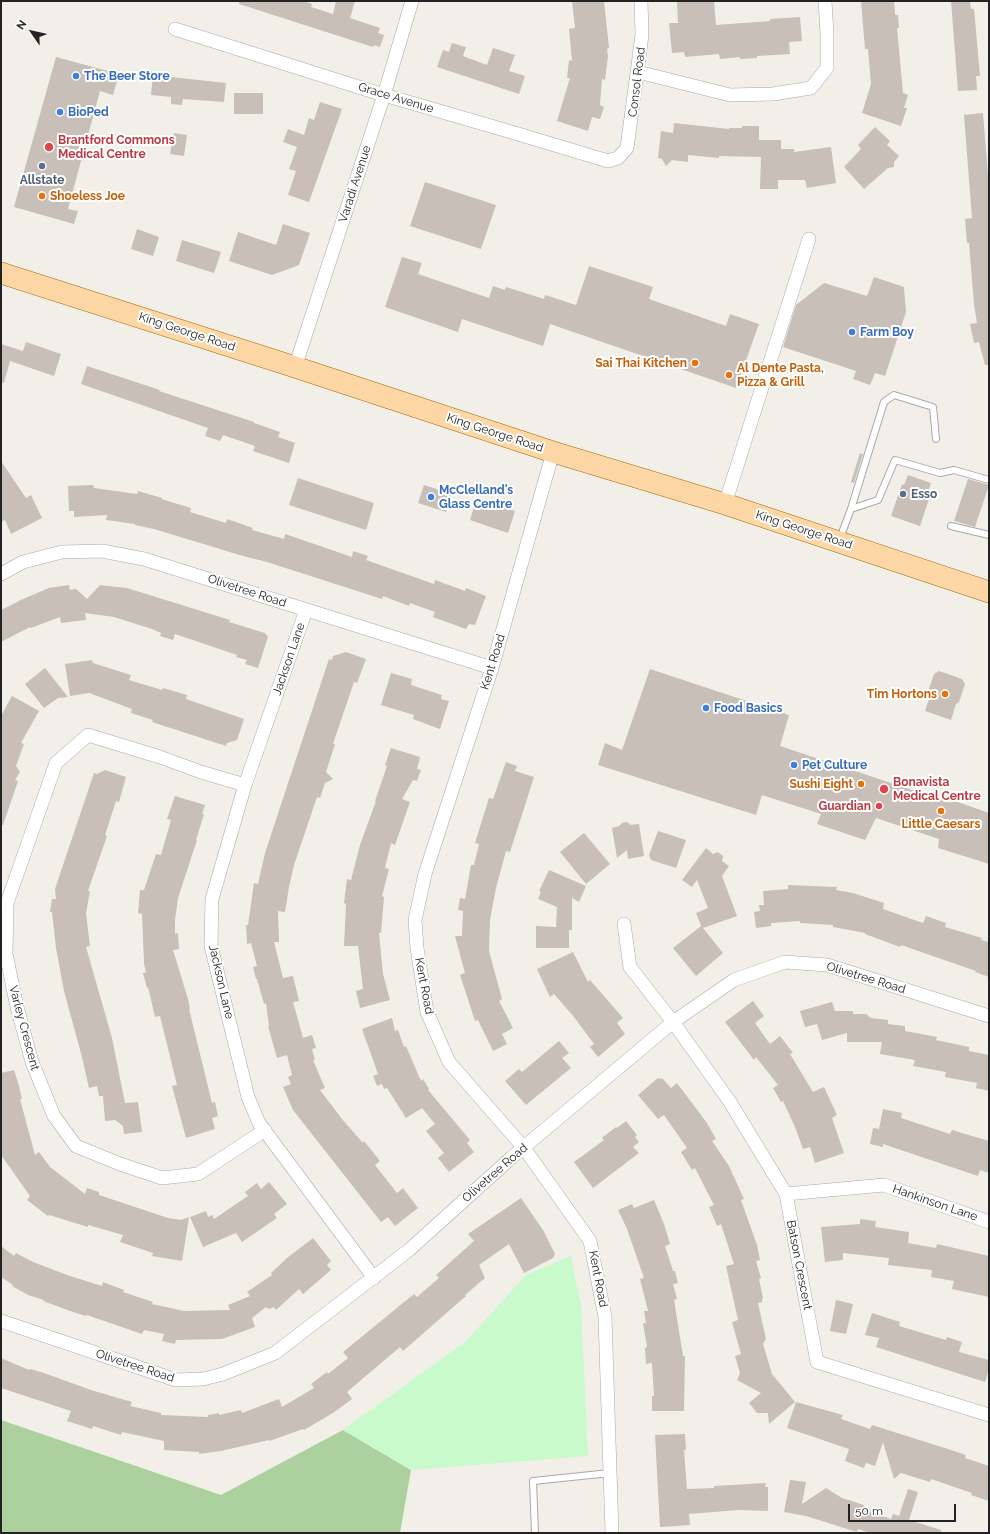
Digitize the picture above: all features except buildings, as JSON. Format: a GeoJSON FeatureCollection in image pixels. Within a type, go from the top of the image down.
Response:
{"type":"FeatureCollection","features":[{"type":"Feature","properties":{"kind":"main road","name":"King George Road"},"geometry":{"type":"LineString","coordinates":[[1,273],[295,367],[553,452],[725,504],[989,592]]}},
{"type":"Feature","properties":{"kind":"street","name":"Varadi Avenue"},"geometry":{"type":"LineString","coordinates":[[295,367],[384,95],[412,1]]}},
{"type":"Feature","properties":{"kind":"street","name":"Consol Road"},"geometry":{"type":"LineString","coordinates":[[618,158],[628,148],[642,35],[641,1]]}},
{"type":"Feature","properties":{"kind":"street"},"geometry":{"type":"LineString","coordinates":[[638,72],[730,95],[773,94],[811,88],[827,68],[825,1]]}},
{"type":"Feature","properties":{"kind":"street","name":"Grace Avenue"},"geometry":{"type":"LineString","coordinates":[[175,29],[384,95],[608,162],[618,158]]}},
{"type":"Feature","properties":{"kind":"street"},"geometry":{"type":"LineString","coordinates":[[725,504],[809,239]]}},
{"type":"Feature","properties":{"kind":"street","name":"Kent Road"},"geometry":{"type":"LineString","coordinates":[[553,452],[492,668],[425,874],[415,920],[417,948],[427,1012],[449,1062],[524,1148],[590,1241],[606,1317],[612,1533]]}},
{"type":"Feature","properties":{"kind":"street","name":"Olivetree Road"},"geometry":{"type":"LineString","coordinates":[[1,574],[23,562],[62,552],[102,551],[144,559],[492,668]]}},
{"type":"Feature","properties":{"kind":"street","name":"Jackson Lane"},"geometry":{"type":"LineString","coordinates":[[306,610],[245,786],[212,899],[211,946],[248,1098],[259,1124],[265,1130],[374,1278]]}},
{"type":"Feature","properties":{"kind":"street","name":"Varley Crescent"},"geometry":{"type":"LineString","coordinates":[[245,786],[200,772],[160,756],[88,736],[56,763],[7,903],[6,954],[17,1007],[32,1062],[54,1116],[76,1146],[120,1164],[162,1178],[198,1174],[265,1130]]}},
{"type":"Feature","properties":{"kind":"street","name":"Batson Crescent"},"geometry":{"type":"LineString","coordinates":[[624,924],[630,967],[673,1022],[730,1102],[786,1194],[817,1362],[989,1415]]}},
{"type":"Feature","properties":{"kind":"street","name":"Olivetree Road"},"geometry":{"type":"LineString","coordinates":[[1,1321],[176,1380],[203,1379],[223,1374],[275,1353],[374,1278],[409,1250],[524,1148],[673,1022],[734,980],[785,962],[827,965],[989,1016]]}},
{"type":"Feature","properties":{"kind":"street","name":"Hankinson Lane"},"geometry":{"type":"LineString","coordinates":[[786,1194],[884,1185],[989,1222]]}},
{"type":"Feature","properties":{"kind":"lane"},"geometry":{"type":"LineString","coordinates":[[838,542],[851,509],[884,402],[894,395],[933,407],[936,439]]}},
{"type":"Feature","properties":{"kind":"lane"},"geometry":{"type":"LineString","coordinates":[[851,509],[878,500],[895,460],[940,473],[954,470],[989,480]]}},
{"type":"Feature","properties":{"kind":"lane"},"geometry":{"type":"LineString","coordinates":[[951,526],[989,535]]}},
{"type":"Feature","properties":{"kind":"lane"},"geometry":{"type":"LineString","coordinates":[[535,1533],[533,1481],[610,1473]]}},
{"type":"Feature","properties":{"kind":"green space"},"geometry":{"type":"Polygon","coordinates":[[[571,1256],[581,1306],[588,1456],[411,1470],[343,1430],[465,1342],[526,1275],[571,1256]]]}},
{"type":"Feature","properties":{"kind":"green space"},"geometry":{"type":"Polygon","coordinates":[[[1,1420],[221,1495],[343,1430],[411,1470],[400,1533],[1,1533],[1,1420]]]}},
{"type":"Feature","properties":{"kind":"place","name":"The Beer Store"},"geometry":{"type":"Point","coordinates":[76,76]}},
{"type":"Feature","properties":{"kind":"place","name":"BioPed"},"geometry":{"type":"Point","coordinates":[60,112]}},
{"type":"Feature","properties":{"kind":"place","name":"Brantford Commons Medical Centre"},"geometry":{"type":"Point","coordinates":[49,147]}},
{"type":"Feature","properties":{"kind":"place","name":"Allstate"},"geometry":{"type":"Point","coordinates":[42,166]}},
{"type":"Feature","properties":{"kind":"place","name":"Shoeless Joe"},"geometry":{"type":"Point","coordinates":[42,196]}},
{"type":"Feature","properties":{"kind":"place","name":"Farm Boy"},"geometry":{"type":"Point","coordinates":[852,332]}},
{"type":"Feature","properties":{"kind":"place","name":"Sai Thai Kitchen"},"geometry":{"type":"Point","coordinates":[695,363]}},
{"type":"Feature","properties":{"kind":"place","name":"Al Dente Pasta, Pizza & Grill"},"geometry":{"type":"Point","coordinates":[729,375]}},
{"type":"Feature","properties":{"kind":"place","name":"Esso"},"geometry":{"type":"Point","coordinates":[903,494]}},
{"type":"Feature","properties":{"kind":"place","name":"McClelland's Glass Centre"},"geometry":{"type":"Point","coordinates":[431,497]}},
{"type":"Feature","properties":{"kind":"place","name":"Tim Hortons"},"geometry":{"type":"Point","coordinates":[945,694]}},
{"type":"Feature","properties":{"kind":"place","name":"Food Basics"},"geometry":{"type":"Point","coordinates":[706,708]}},
{"type":"Feature","properties":{"kind":"place","name":"Pet Culture"},"geometry":{"type":"Point","coordinates":[794,765]}},
{"type":"Feature","properties":{"kind":"place","name":"Sushi Eight"},"geometry":{"type":"Point","coordinates":[861,784]}},
{"type":"Feature","properties":{"kind":"place","name":"Bonavista Medical Centre"},"geometry":{"type":"Point","coordinates":[884,789]}},
{"type":"Feature","properties":{"kind":"place","name":"Guardian"},"geometry":{"type":"Point","coordinates":[879,806]}},
{"type":"Feature","properties":{"kind":"place","name":"Little Caesars"},"geometry":{"type":"Point","coordinates":[941,811]}}]}
